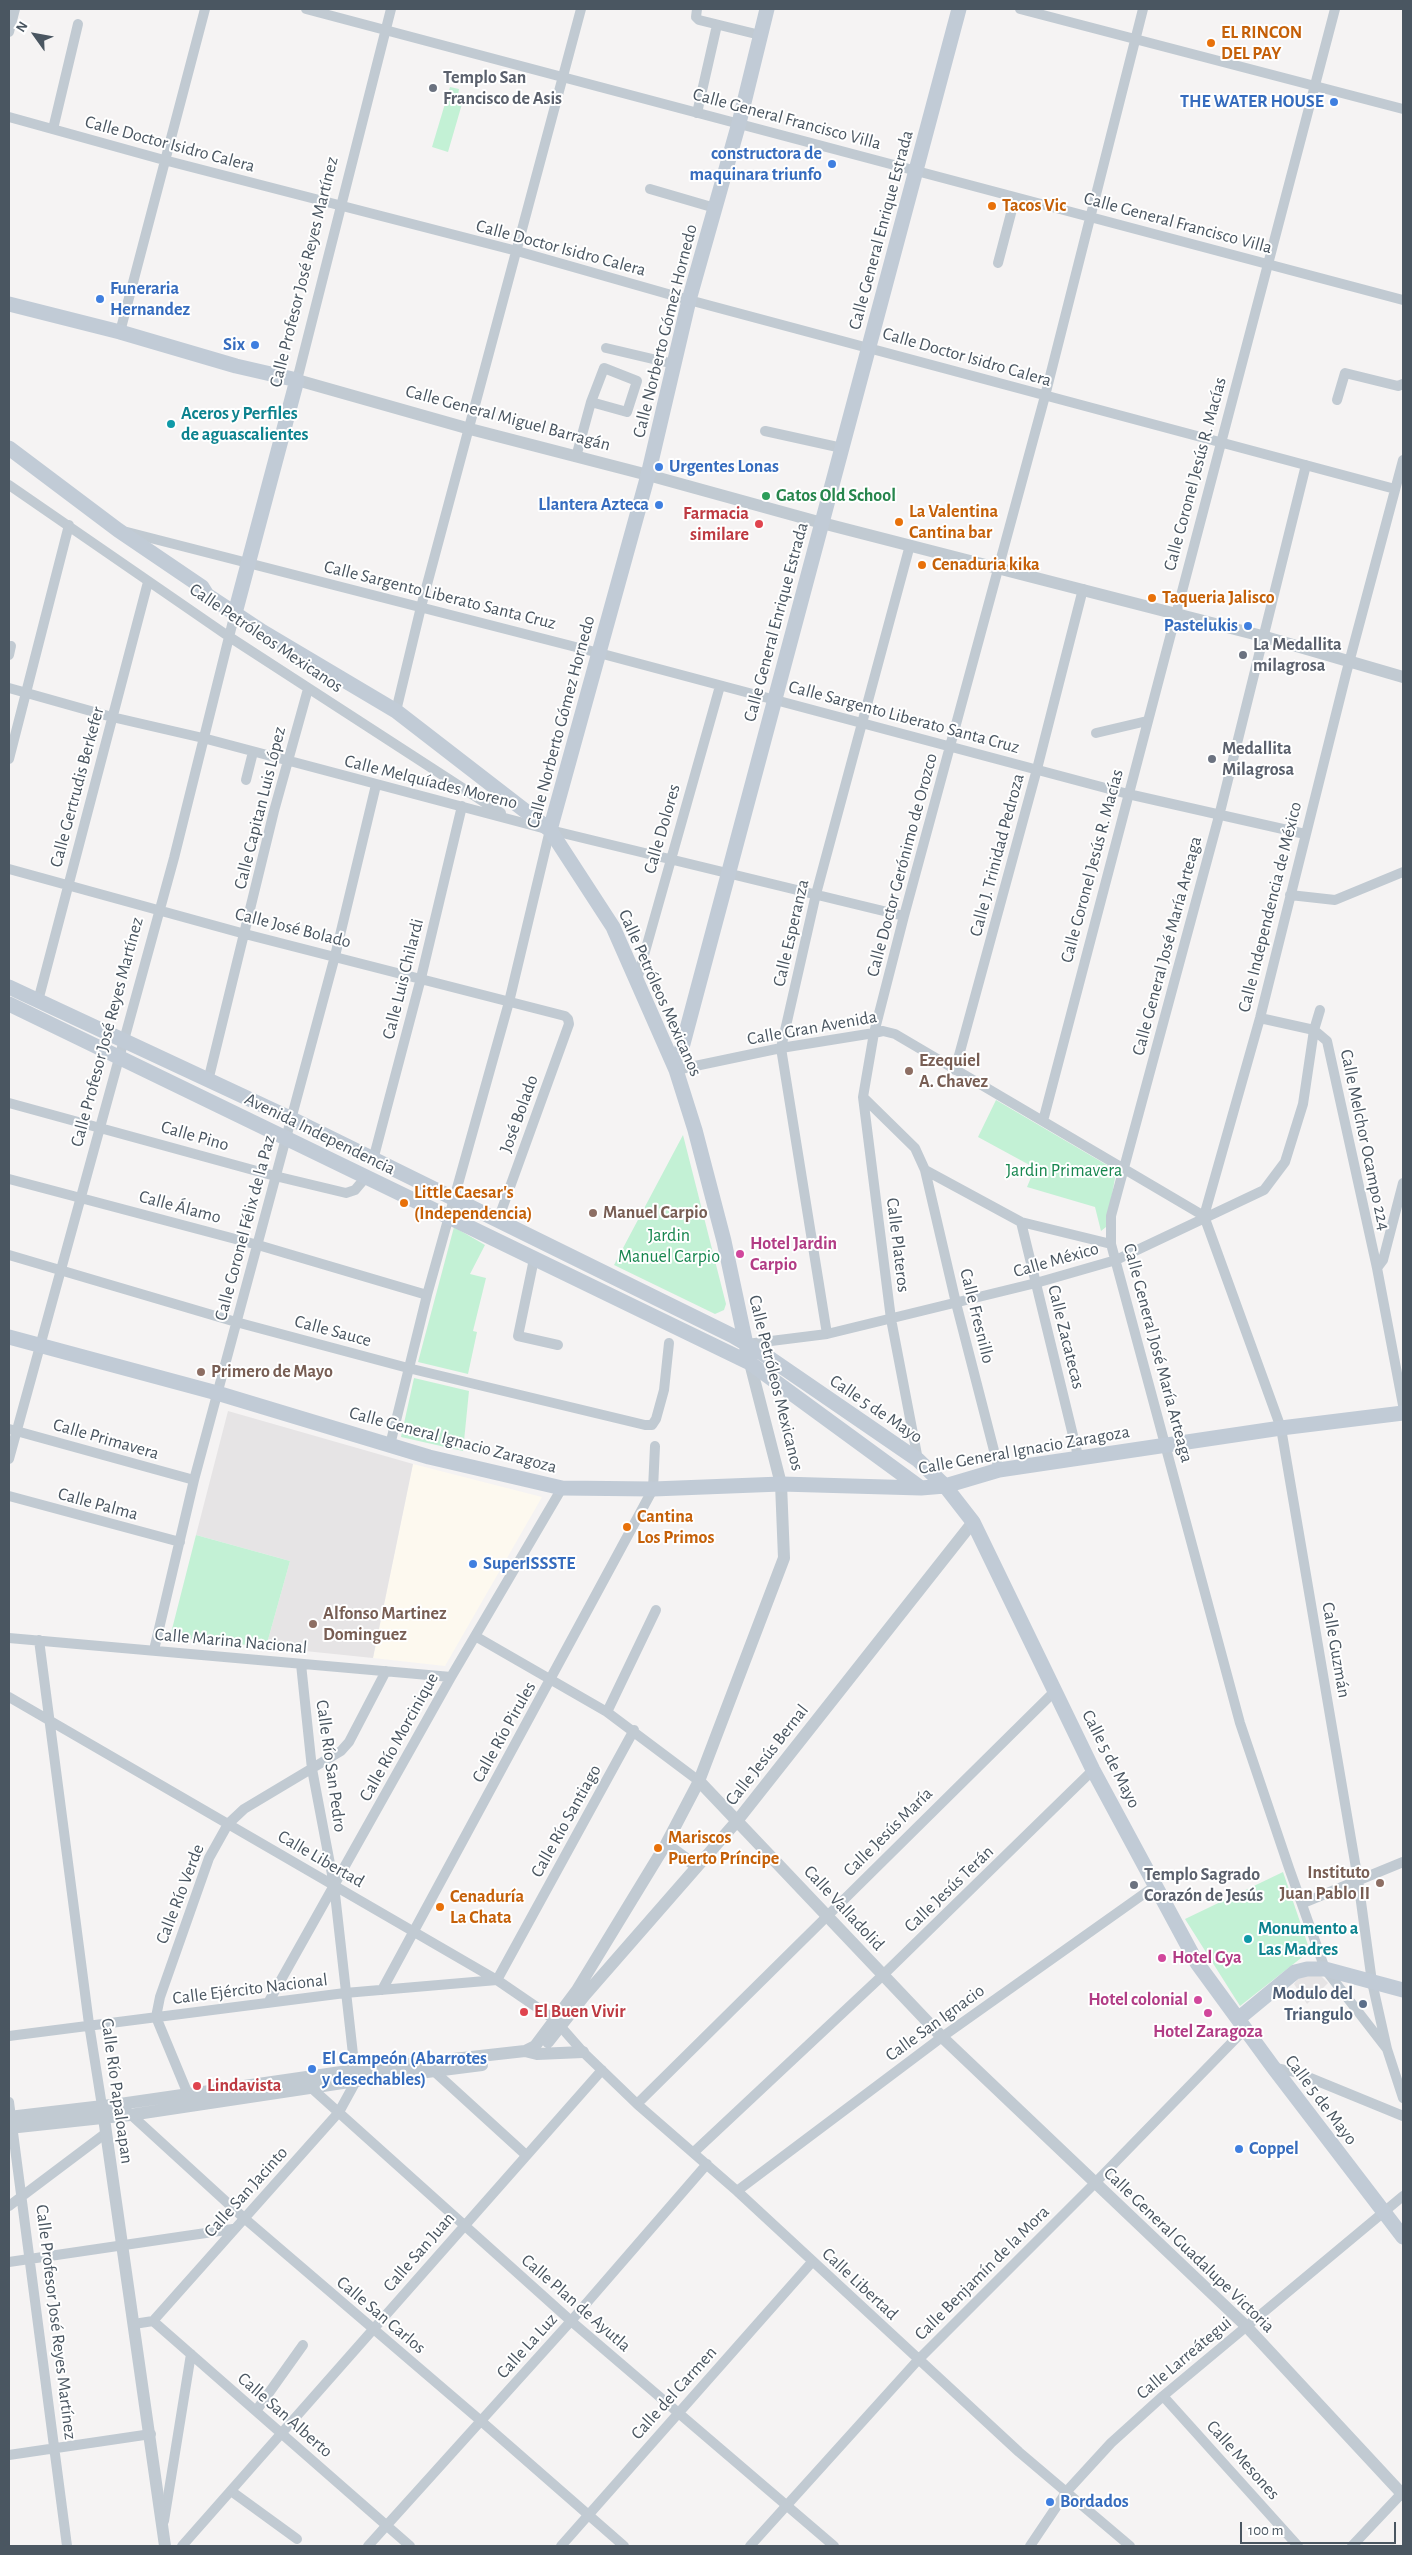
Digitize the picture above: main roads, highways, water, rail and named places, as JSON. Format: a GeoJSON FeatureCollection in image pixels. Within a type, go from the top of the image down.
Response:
{"type":"FeatureCollection","features":[{"type":"Feature","properties":{"kind":"main road","name":"Calle Norberto Gómez Hornedo"},"geometry":{"type":"LineString","coordinates":[[550,830],[648,475],[689,300],[739,123],[767,9]]}},
{"type":"Feature","properties":{"kind":"main road","name":"Calle General Enrique Estrada"},"geometry":{"type":"LineString","coordinates":[[676,1070],[959,9]]}},
{"type":"Feature","properties":{"kind":"main road","name":"Calle General Miguel Barragán"},"geometry":{"type":"LineString","coordinates":[[9,304],[120,332],[236,366],[297,380]]}},
{"type":"Feature","properties":{"kind":"main road","name":"Calle Profesor José Reyes Martínez"},"geometry":{"type":"LineString","coordinates":[[237,608],[297,380]]}},
{"type":"Feature","properties":{"kind":"main road","name":"Calle Petróleos Mexicanos"},"geometry":{"type":"LineString","coordinates":[[9,448],[118,530],[202,587],[212,587],[237,608],[268,624],[280,640],[396,711],[550,830],[613,927],[676,1070],[695,1130],[722,1232],[750,1363]]}},
{"type":"Feature","properties":{"kind":"main road","name":"Avenida Independencia"},"geometry":{"type":"LineString","coordinates":[[9,987],[292,1119],[746,1344]]}},
{"type":"Feature","properties":{"kind":"main road","name":"Avenida Independencia"},"geometry":{"type":"LineString","coordinates":[[9,1004],[449,1219],[750,1363]]}},
{"type":"Feature","properties":{"kind":"main road","name":"Calle General Ignacio Zaragoza"},"geometry":{"type":"LineString","coordinates":[[9,1337],[217,1393],[430,1457],[562,1488],[653,1489],[782,1484],[921,1488],[945,1486],[999,1470],[1079,1460],[1281,1428],[1403,1413]]}},
{"type":"Feature","properties":{"kind":"main road","name":"Calle 5 de Mayo"},"geometry":{"type":"LineString","coordinates":[[746,1344],[918,1460],[945,1486],[973,1522],[1094,1770],[1197,1963],[1273,2067],[1403,2237]]}},
{"type":"Feature","properties":{"kind":"main road","name":"Calle 5 de Mayo"},"geometry":{"type":"LineString","coordinates":[[750,1363],[921,1488]]}},
{"type":"Feature","properties":{"kind":"main road"},"geometry":{"type":"LineString","coordinates":[[1241,2024],[1295,1972],[1307,1968],[1325,1969],[1403,1990]]}},
{"type":"Feature","properties":{"kind":"place","name":"EL RINCON DEL PAY"},"geometry":{"type":"Point","coordinates":[1211,43]}},
{"type":"Feature","properties":{"kind":"place","name":"Templo San Francisco de Asis"},"geometry":{"type":"Point","coordinates":[433,88]}},
{"type":"Feature","properties":{"kind":"place","name":"THE WATER HOUSE"},"geometry":{"type":"Point","coordinates":[1334,102]}},
{"type":"Feature","properties":{"kind":"place","name":"constructora de maquinara triunfo"},"geometry":{"type":"Point","coordinates":[832,164]}},
{"type":"Feature","properties":{"kind":"place","name":"Tacos Vic"},"geometry":{"type":"Point","coordinates":[992,206]}},
{"type":"Feature","properties":{"kind":"place","name":"Funeraria Hernandez"},"geometry":{"type":"Point","coordinates":[100,299]}},
{"type":"Feature","properties":{"kind":"place","name":"Six"},"geometry":{"type":"Point","coordinates":[255,345]}},
{"type":"Feature","properties":{"kind":"place","name":"Aceros y Perfiles de aguascalientes"},"geometry":{"type":"Point","coordinates":[171,424]}},
{"type":"Feature","properties":{"kind":"place","name":"Urgentes Lonas"},"geometry":{"type":"Point","coordinates":[659,467]}},
{"type":"Feature","properties":{"kind":"place","name":"Gatos Old School"},"geometry":{"type":"Point","coordinates":[766,496]}},
{"type":"Feature","properties":{"kind":"place","name":"Llantera Azteca"},"geometry":{"type":"Point","coordinates":[659,505]}},
{"type":"Feature","properties":{"kind":"place","name":"La Valentina Cantina bar"},"geometry":{"type":"Point","coordinates":[899,522]}},
{"type":"Feature","properties":{"kind":"place","name":"Farmacia similare"},"geometry":{"type":"Point","coordinates":[759,524]}},
{"type":"Feature","properties":{"kind":"place","name":"Cenaduria kika"},"geometry":{"type":"Point","coordinates":[922,565]}},
{"type":"Feature","properties":{"kind":"place","name":"Taqueria Jalisco"},"geometry":{"type":"Point","coordinates":[1152,598]}},
{"type":"Feature","properties":{"kind":"place","name":"Pastelukis"},"geometry":{"type":"Point","coordinates":[1248,626]}},
{"type":"Feature","properties":{"kind":"place","name":"La Medallita milagrosa"},"geometry":{"type":"Point","coordinates":[1243,655]}},
{"type":"Feature","properties":{"kind":"place","name":"Medallita Milagrosa"},"geometry":{"type":"Point","coordinates":[1212,759]}},
{"type":"Feature","properties":{"kind":"place","name":"Ezequiel A. Chavez"},"geometry":{"type":"Point","coordinates":[909,1071]}},
{"type":"Feature","properties":{"kind":"place","name":"Little Caesar's (Independencia)"},"geometry":{"type":"Point","coordinates":[404,1203]}},
{"type":"Feature","properties":{"kind":"place","name":"Manuel Carpio"},"geometry":{"type":"Point","coordinates":[593,1213]}},
{"type":"Feature","properties":{"kind":"place","name":"Hotel Jardin Carpio"},"geometry":{"type":"Point","coordinates":[740,1254]}},
{"type":"Feature","properties":{"kind":"place","name":"Primero de Mayo"},"geometry":{"type":"Point","coordinates":[201,1372]}},
{"type":"Feature","properties":{"kind":"place","name":"Cantina Los Primos"},"geometry":{"type":"Point","coordinates":[627,1527]}},
{"type":"Feature","properties":{"kind":"place","name":"SuperISSSTE"},"geometry":{"type":"Point","coordinates":[473,1564]}},
{"type":"Feature","properties":{"kind":"place","name":"Alfonso Martinez Dominguez"},"geometry":{"type":"Point","coordinates":[313,1624]}},
{"type":"Feature","properties":{"kind":"place","name":"Mariscos Puerto Príncipe"},"geometry":{"type":"Point","coordinates":[658,1848]}},
{"type":"Feature","properties":{"kind":"place","name":"Instituto Juan Pablo II"},"geometry":{"type":"Point","coordinates":[1380,1883]}},
{"type":"Feature","properties":{"kind":"place","name":"Templo Sagrado Corazón de Jesús"},"geometry":{"type":"Point","coordinates":[1134,1885]}},
{"type":"Feature","properties":{"kind":"place","name":"Cenaduría La Chata"},"geometry":{"type":"Point","coordinates":[440,1907]}},
{"type":"Feature","properties":{"kind":"place","name":"Monumento a Las Madres"},"geometry":{"type":"Point","coordinates":[1248,1939]}},
{"type":"Feature","properties":{"kind":"place","name":"Hotel Gya"},"geometry":{"type":"Point","coordinates":[1162,1958]}},
{"type":"Feature","properties":{"kind":"place","name":"Hotel colonial"},"geometry":{"type":"Point","coordinates":[1198,2000]}},
{"type":"Feature","properties":{"kind":"place","name":"Modulo del Triangulo"},"geometry":{"type":"Point","coordinates":[1363,2004]}},
{"type":"Feature","properties":{"kind":"place","name":"El Buen Vivir"},"geometry":{"type":"Point","coordinates":[524,2012]}},
{"type":"Feature","properties":{"kind":"place","name":"Hotel Zaragoza"},"geometry":{"type":"Point","coordinates":[1208,2013]}},
{"type":"Feature","properties":{"kind":"place","name":"El Campeón (Abarrotes y desechables)"},"geometry":{"type":"Point","coordinates":[312,2069]}},
{"type":"Feature","properties":{"kind":"place","name":"Lindavista"},"geometry":{"type":"Point","coordinates":[197,2086]}},
{"type":"Feature","properties":{"kind":"place","name":"Coppel"},"geometry":{"type":"Point","coordinates":[1239,2149]}},
{"type":"Feature","properties":{"kind":"place","name":"Bordados"},"geometry":{"type":"Point","coordinates":[1050,2502]}},
{"type":"Feature","properties":{"kind":"park label","name":"Jardin Primavera"},"geometry":{"type":"Point","coordinates":[1064,1171]}},
{"type":"Feature","properties":{"kind":"park label","name":"Jardin Manuel Carpio"},"geometry":{"type":"Point","coordinates":[669,1246]}}]}
